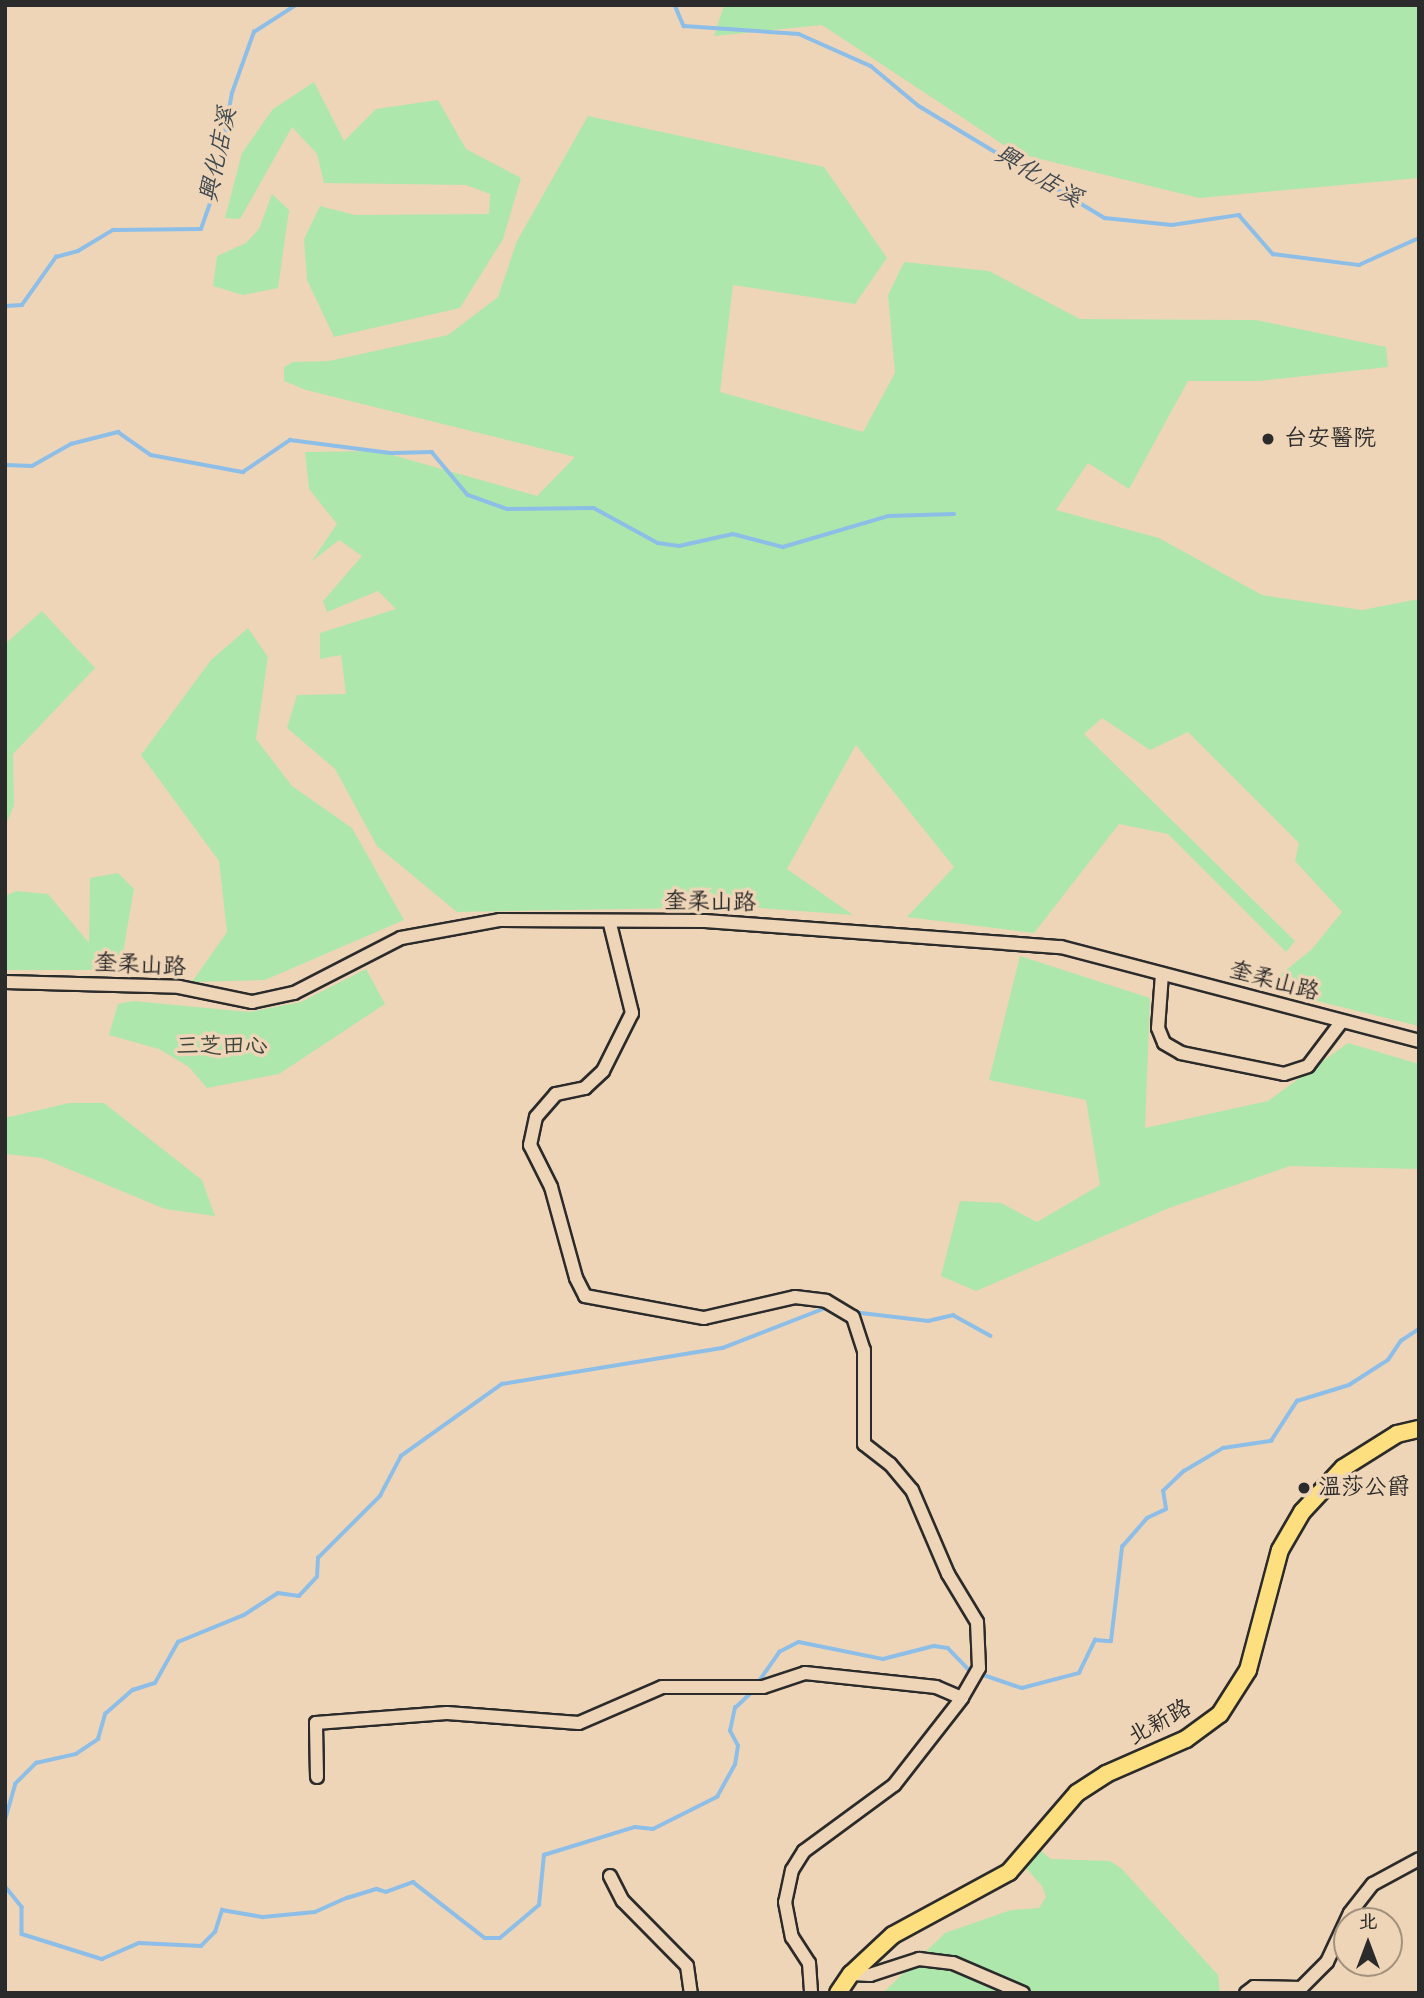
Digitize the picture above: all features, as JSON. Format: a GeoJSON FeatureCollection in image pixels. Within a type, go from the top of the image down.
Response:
{"type":"FeatureCollection","features":[{"type":"Feature","properties":{"kind":"main road","name":"北新路"},"geometry":{"type":"LineString","coordinates":[[838,1993],[851,1974],[893,1935],[1009,1872],[1077,1793],[1106,1774],[1150,1759],[1186,1739],[1220,1714],[1248,1670],[1280,1550],[1301,1512],[1343,1468],[1397,1434],[1419,1429]]}},
{"type":"Feature","properties":{"kind":"street","name":"奎柔山路"},"geometry":{"type":"LineString","coordinates":[[5,982],[179,987],[252,1002],[294,993],[401,938],[500,920],[611,924],[705,921],[1061,947],[1419,1041]]}},
{"type":"Feature","properties":{"kind":"street"},"geometry":{"type":"LineString","coordinates":[[611,924],[632,1013],[603,1071],[585,1088],[556,1094],[536,1117],[530,1145],[551,1186],[576,1278],[585,1296],[704,1318],[795,1297],[826,1301],[853,1317],[864,1350],[864,1444],[890,1464],[912,1490],[948,1574],[977,1622],[979,1668],[962,1698],[894,1785],[803,1851],[792,1870],[785,1902],[792,1937],[809,1963],[811,1993]]}},
{"type":"Feature","properties":{"kind":"street"},"geometry":{"type":"LineString","coordinates":[[1162,974],[1158,1028],[1164,1043],[1181,1053],[1284,1074],[1308,1066],[1342,1021]]}},
{"type":"Feature","properties":{"kind":"street"},"geometry":{"type":"LineString","coordinates":[[317,1777],[316,1723],[447,1713],[579,1723],[663,1687],[763,1687],[805,1673],[936,1687],[962,1698]]}},
{"type":"Feature","properties":{"kind":"street"},"geometry":{"type":"LineString","coordinates":[[1247,1993],[1254,1987],[1301,1988],[1327,1962],[1350,1913],[1373,1884],[1419,1859]]}},
{"type":"Feature","properties":{"kind":"street"},"geometry":{"type":"LineString","coordinates":[[610,1876],[623,1901],[687,1966],[691,1993]]}},
{"type":"Feature","properties":{"kind":"street"},"geometry":{"type":"LineString","coordinates":[[851,1974],[870,1975],[897,1964],[930,1961],[953,1963],[1023,1993]]}},
{"type":"Feature","properties":{"kind":"green space"},"geometry":{"type":"Polygon","coordinates":[[[724,5],[1419,5],[1419,178],[1199,198],[1016,153],[822,25],[714,36],[724,5]]]}},
{"type":"Feature","properties":{"kind":"green space"},"geometry":{"type":"Polygon","coordinates":[[[314,82],[344,141],[376,109],[438,100],[466,149],[521,178],[503,239],[460,308],[334,337],[307,280],[304,239],[320,206],[355,215],[489,214],[490,194],[466,185],[324,183],[317,154],[292,127],[240,219],[225,218],[242,153],[273,109],[314,82]]]}},
{"type":"Feature","properties":{"kind":"green space"},"geometry":{"type":"Polygon","coordinates":[[[588,116],[824,167],[887,258],[855,304],[733,285],[720,392],[863,432],[895,373],[888,295],[904,262],[989,271],[1080,319],[1256,320],[1386,347],[1388,367],[1259,381],[1188,381],[1129,489],[1088,463],[1056,510],[1159,538],[1262,595],[1362,610],[1419,599],[1419,1026],[1264,988],[1312,949],[1342,912],[1295,861],[1299,843],[1188,732],[1150,750],[1102,718],[1084,734],[1295,941],[1286,952],[1168,834],[1119,824],[1034,933],[907,917],[954,867],[856,745],[787,869],[853,915],[747,907],[457,912],[377,846],[335,769],[287,728],[297,695],[346,694],[341,655],[320,659],[320,633],[396,609],[378,591],[327,612],[323,601],[362,556],[339,540],[311,562],[337,524],[309,489],[305,452],[378,451],[537,496],[575,457],[306,390],[284,381],[284,367],[293,362],[329,361],[448,335],[498,297],[517,241],[588,116]]]}},
{"type":"Feature","properties":{"kind":"green space"},"geometry":{"type":"Polygon","coordinates":[[[272,194],[289,210],[278,288],[243,295],[213,286],[217,256],[246,243],[259,229],[272,194]]]}},
{"type":"Feature","properties":{"kind":"green space"},"geometry":{"type":"Polygon","coordinates":[[[42,611],[95,668],[13,754],[14,805],[5,828],[5,644],[42,611]]]}},
{"type":"Feature","properties":{"kind":"green space"},"geometry":{"type":"Polygon","coordinates":[[[248,628],[268,657],[256,739],[292,786],[352,828],[404,920],[265,980],[192,982],[227,932],[219,861],[141,755],[211,660],[248,628]]]}},
{"type":"Feature","properties":{"kind":"green space"},"geometry":{"type":"Polygon","coordinates":[[[118,873],[134,889],[120,970],[5,970],[5,896],[16,891],[48,894],[89,943],[90,878],[118,873]]]}},
{"type":"Feature","properties":{"kind":"green space"},"geometry":{"type":"Polygon","coordinates":[[[1020,956],[1150,998],[1145,1128],[1268,1101],[1348,1043],[1419,1064],[1419,1169],[1290,1166],[1169,1208],[976,1291],[941,1276],[960,1201],[1001,1203],[1037,1222],[1100,1185],[1086,1100],[989,1080],[1020,956]]]}},
{"type":"Feature","properties":{"kind":"green space","name":"三芝田心"},"geometry":{"type":"Polygon","coordinates":[[[366,969],[385,1004],[279,1074],[207,1088],[189,1067],[159,1049],[109,1035],[118,1004],[133,1001],[249,1012],[301,1002],[366,969]]]}},
{"type":"Feature","properties":{"kind":"green space"},"geometry":{"type":"Polygon","coordinates":[[[69,1103],[104,1103],[202,1180],[215,1216],[165,1209],[42,1158],[5,1154],[5,1118],[69,1103]]]}},
{"type":"Feature","properties":{"kind":"green space"},"geometry":{"type":"Polygon","coordinates":[[[1030,1842],[1051,1859],[1110,1861],[1122,1869],[1218,1975],[1220,1993],[883,1993],[945,1933],[1011,1910],[1039,1908],[1046,1897],[1042,1886],[1017,1858],[1019,1845],[1030,1842]]]}},
{"type":"Feature","properties":{"kind":"waterway","name":"興化店溪"},"geometry":{"type":"LineString","coordinates":[[5,306],[22,305],[56,257],[78,251],[113,230],[201,229],[215,189],[232,93],[254,32],[296,5]]}},
{"type":"Feature","properties":{"kind":"waterway","name":"興化店溪"},"geometry":{"type":"LineString","coordinates":[[675,5],[684,26],[799,34],[871,66],[919,106],[1105,218],[1172,225],[1239,215],[1273,254],[1359,265],[1419,238]]}},
{"type":"Feature","properties":{"kind":"waterway"},"geometry":{"type":"LineString","coordinates":[[5,465],[32,466],[71,444],[118,432],[151,455],[243,472],[290,440],[392,453],[432,452],[468,495],[507,509],[594,508],[658,543],[679,546],[733,534],[783,547],[888,516],[954,514]]}},
{"type":"Feature","properties":{"kind":"waterway"},"geometry":{"type":"LineString","coordinates":[[5,1820],[15,1784],[36,1763],[76,1754],[98,1739],[105,1714],[133,1690],[155,1683],[178,1642],[244,1615],[278,1593],[299,1596],[317,1577],[318,1558],[380,1496],[401,1456],[502,1384],[723,1348],[828,1307]]}},
{"type":"Feature","properties":{"kind":"waterway"},"geometry":{"type":"LineString","coordinates":[[853,1312],[928,1321],[953,1315],[991,1336]]}},
{"type":"Feature","properties":{"kind":"waterway"},"geometry":{"type":"LineString","coordinates":[[757,1684],[779,1652],[799,1642],[883,1659],[934,1646],[948,1648],[969,1670],[1022,1688],[1079,1673],[1095,1640],[1111,1641],[1122,1547],[1147,1518],[1166,1509],[1163,1491],[1184,1471],[1223,1448],[1271,1441],[1297,1401],[1349,1385],[1388,1360],[1401,1341],[1419,1329]]}},
{"type":"Feature","properties":{"kind":"waterway"},"geometry":{"type":"LineString","coordinates":[[5,1886],[22,1907],[22,1934],[102,1959],[139,1943],[201,1946],[215,1932],[222,1910],[263,1917],[315,1912],[347,1898],[377,1889],[386,1892],[413,1882],[485,1938],[500,1938],[539,1905],[544,1855],[635,1827],[653,1829],[717,1797],[735,1765],[738,1746],[730,1731],[735,1708],[753,1691]]}},
{"type":"Feature","properties":{"kind":"place","name":"台安醫院"},"geometry":{"type":"Point","coordinates":[1268,439]}},
{"type":"Feature","properties":{"kind":"place","name":"溫莎公爵"},"geometry":{"type":"Point","coordinates":[1304,1488]}}]}
